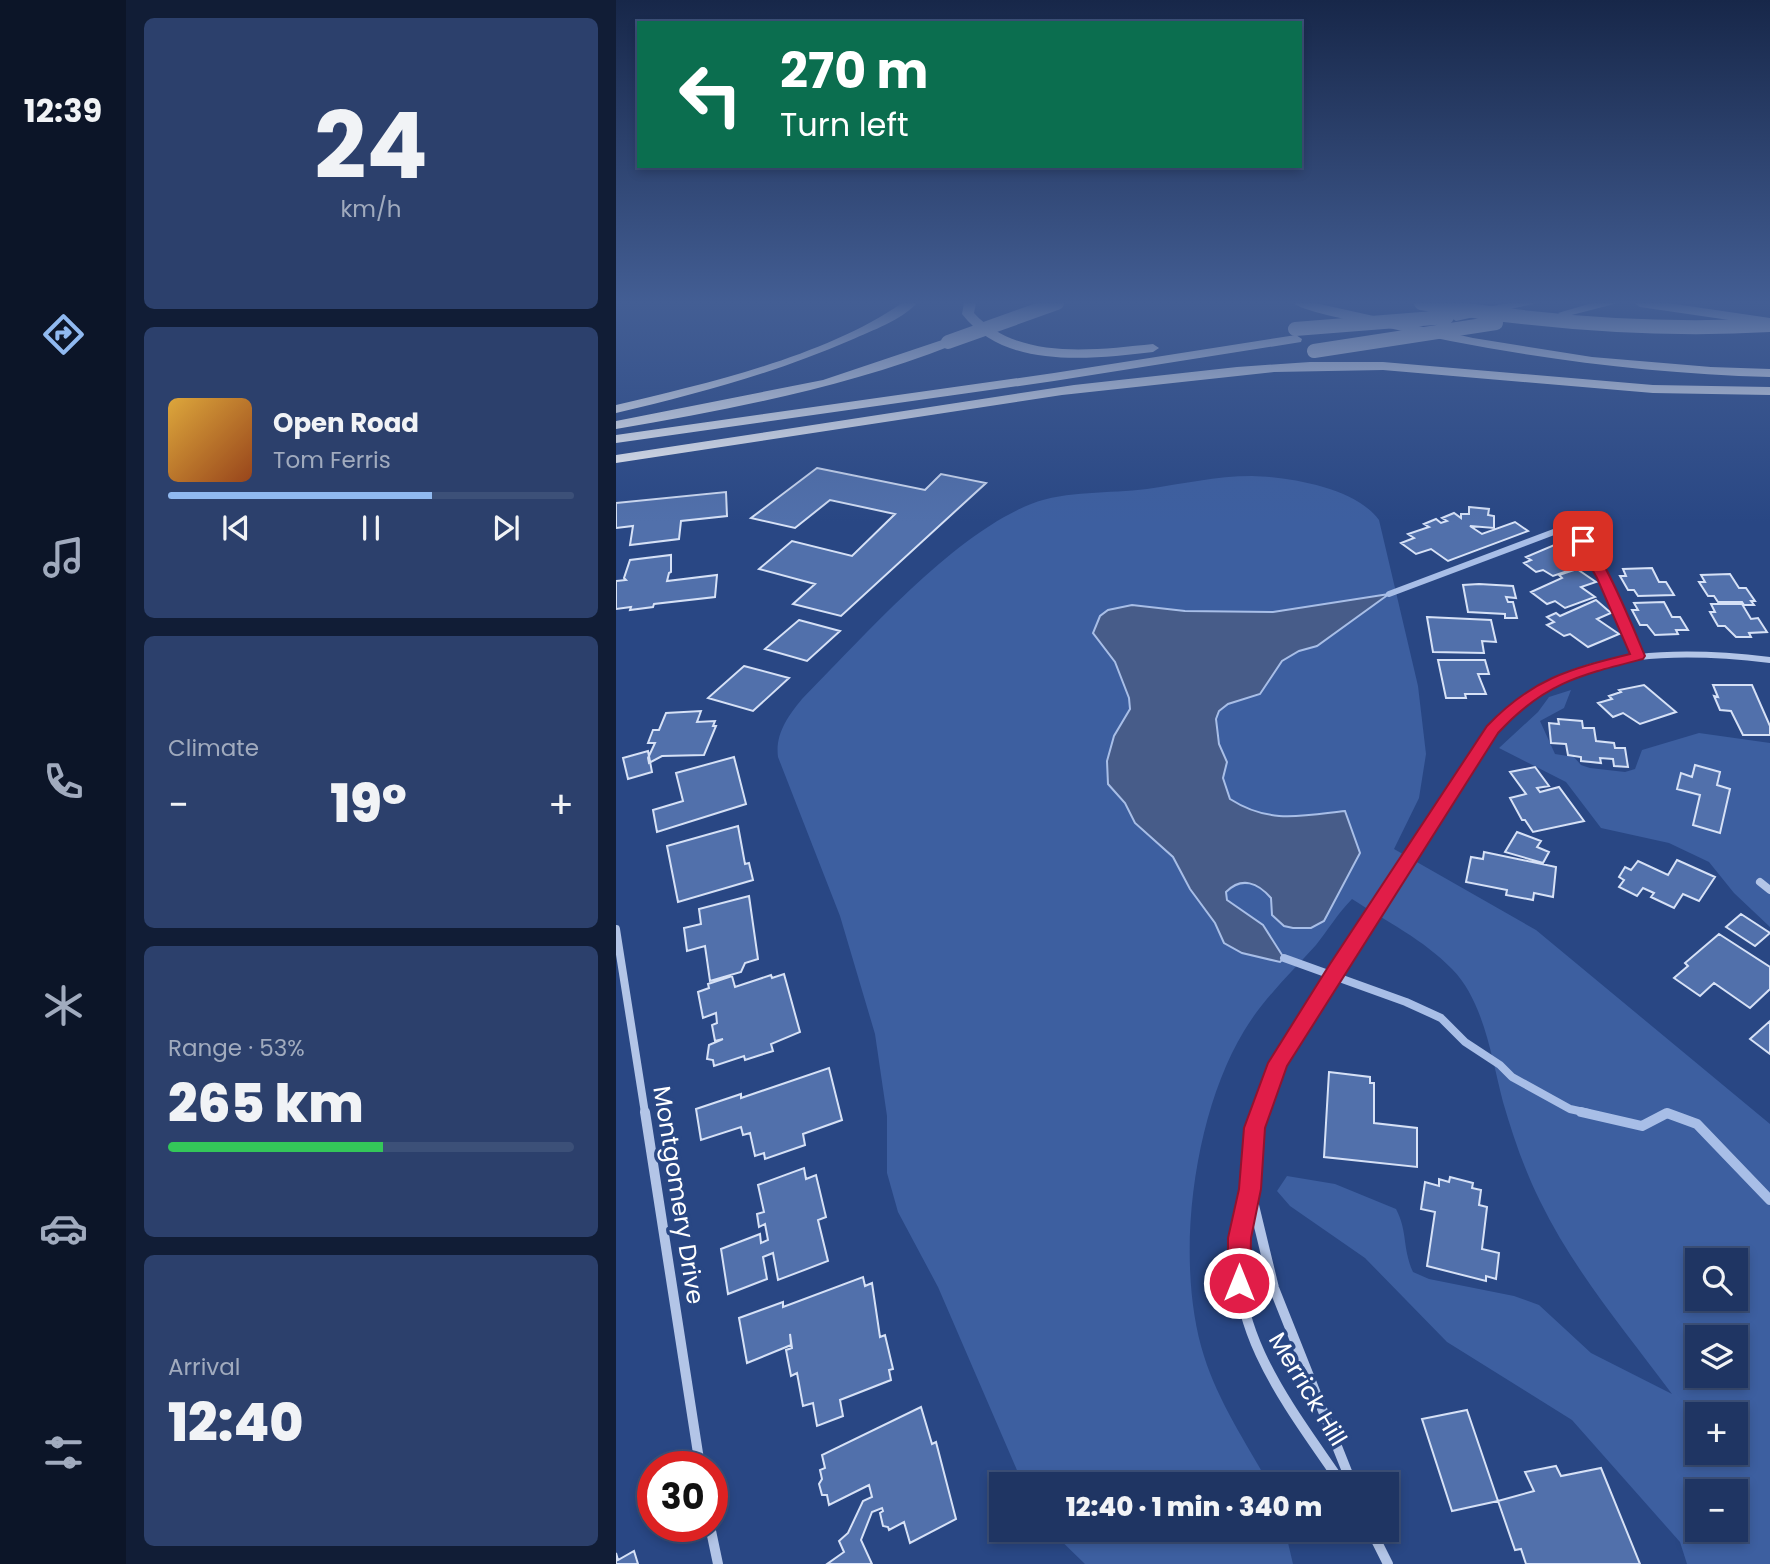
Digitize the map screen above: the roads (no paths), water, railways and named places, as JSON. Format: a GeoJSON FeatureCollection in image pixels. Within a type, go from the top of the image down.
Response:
{"type":"FeatureCollection","features":[{"type":"Feature","properties":{"kind":"highway"},"geometry":{"type":"LineString","coordinates":[[616,409],[720,385],[747,376]]}},
{"type":"Feature","properties":{"kind":"highway"},"geometry":{"type":"LineString","coordinates":[[616,425],[720,406],[845,376]]}},
{"type":"Feature","properties":{"kind":"highway"},"geometry":{"type":"LineString","coordinates":[[616,439],[1060,376]]}},
{"type":"Feature","properties":{"kind":"highway"},"geometry":{"type":"LineString","coordinates":[[616,460],[1155,376]]}},
{"type":"Feature","properties":{"kind":"highway"},"geometry":{"type":"LineString","coordinates":[[1060,391],[1130,386],[1199,376]]}},
{"type":"Feature","properties":{"kind":"highway"},"geometry":{"type":"LineString","coordinates":[[1500,376],[1653,389],[1770,391]]}},
{"type":"Feature","properties":{"kind":"street"},"geometry":{"type":"LineString","coordinates":[[1583,541],[1604,578],[1638,656]]}},
{"type":"Feature","properties":{"kind":"street","name":"Merrick Hill"},"geometry":{"type":"LineString","coordinates":[[1334,1472],[1276,1386],[1251,1336],[1239,1283],[1239,1238],[1250,1189],[1254,1128],[1278,1063],[1492,729],[1516,704],[1542,688],[1580,671],[1638,656],[1703,653],[1770,660]]}},
{"type":"Feature","properties":{"kind":"street"},"geometry":{"type":"LineString","coordinates":[[1760,882],[1770,890]]}},
{"type":"Feature","properties":{"kind":"street","name":"Montgomery Drive"},"geometry":{"type":"LineString","coordinates":[[616,929],[698,1451]]}},
{"type":"Feature","properties":{"kind":"street","name":"Merrick Hill"},"geometry":{"type":"LineString","coordinates":[[1250,1189],[1274,1288],[1347,1472]]}},
{"type":"Feature","properties":{"kind":"street"},"geometry":{"type":"LineString","coordinates":[[713,1542],[718,1564]]}},
{"type":"Feature","properties":{"kind":"street"},"geometry":{"type":"LineString","coordinates":[[1377,1542],[1388,1564]]}},
{"type":"Feature","properties":{"kind":"waterway"},"geometry":{"type":"LineString","coordinates":[[1389,594],[1583,521]]}},
{"type":"Feature","properties":{"kind":"waterway"},"geometry":{"type":"LineString","coordinates":[[1284,958],[1406,1002],[1441,1018],[1465,1042],[1500,1065],[1512,1077],[1570,1109],[1588,1113]]}},
{"type":"Feature","properties":{"kind":"waterway"},"geometry":{"type":"LineString","coordinates":[[1581,1112],[1642,1126],[1667,1113],[1697,1124],[1770,1200]]}}]}
